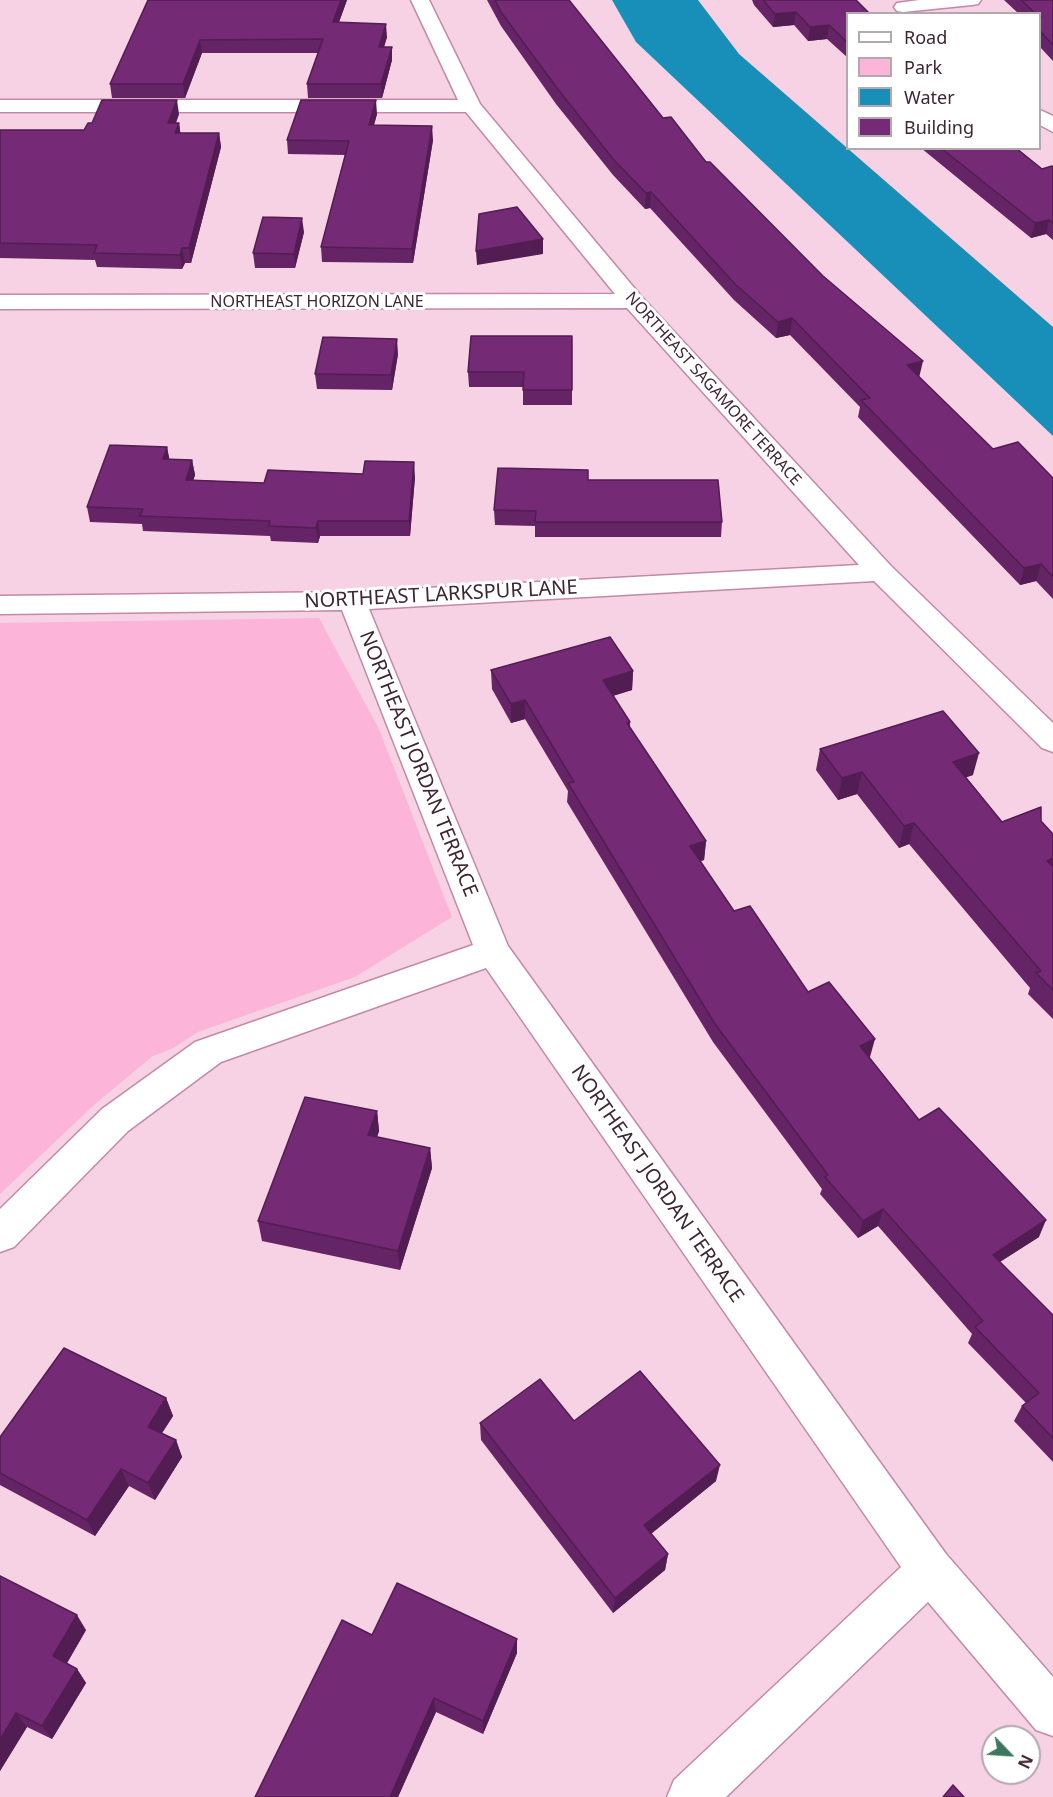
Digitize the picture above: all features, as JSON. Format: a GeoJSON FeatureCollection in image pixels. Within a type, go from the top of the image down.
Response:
{"type":"FeatureCollection","features":[{"type":"Feature","properties":{"kind":"street","name":"NORTHEAST SAGAMORE TERRACE"},"geometry":{"type":"LineString","coordinates":[[420,0],[471,106],[633,301],[881,572],[1053,741]]}},
{"type":"Feature","properties":{"kind":"street"},"geometry":{"type":"LineString","coordinates":[[904,7],[972,0]]}},
{"type":"Feature","properties":{"kind":"street"},"geometry":{"type":"LineString","coordinates":[[0,105],[471,106]]}},
{"type":"Feature","properties":{"kind":"street"},"geometry":{"type":"LineString","coordinates":[[1041,117],[1053,126]]}},
{"type":"Feature","properties":{"kind":"street","name":"NORTHEAST HORIZON LANE"},"geometry":{"type":"LineString","coordinates":[[0,302],[633,301]]}},
{"type":"Feature","properties":{"kind":"street","name":"NORTHEAST LARKSPUR LANE"},"geometry":{"type":"LineString","coordinates":[[0,605],[352,601],[881,572]]}},
{"type":"Feature","properties":{"kind":"street","name":"NORTHEAST JORDAN TERRACE"},"geometry":{"type":"LineString","coordinates":[[352,601],[493,952],[930,1570],[1053,1713]]}},
{"type":"Feature","properties":{"kind":"street"},"geometry":{"type":"LineString","coordinates":[[0,1235],[115,1120],[208,1052],[493,952]]}},
{"type":"Feature","properties":{"kind":"street"},"geometry":{"type":"LineString","coordinates":[[691,1797],[930,1570]]}},
{"type":"Feature","properties":{"kind":"green space"},"geometry":{"type":"Polygon","coordinates":[[[319,618],[379,729],[452,917],[355,977],[198,1032],[172,1049],[153,1056],[95,1104],[0,1194],[0,623],[319,618]]]}},
{"type":"Feature","properties":{"kind":"water"},"geometry":{"type":"Polygon","coordinates":[[[612,0],[698,0],[739,54],[846,147],[846,150],[849,150],[1053,327],[1053,436],[636,42],[612,0]]]}},
{"type":"Feature","properties":{"kind":"building"},"geometry":{"type":"Polygon","coordinates":[[[148,0],[341,0],[333,22],[386,24],[379,47],[392,47],[381,84],[307,84],[323,39],[200,40],[183,84],[110,84],[148,0]]]}},
{"type":"Feature","properties":{"kind":"building"},"geometry":{"type":"Polygon","coordinates":[[[495,0],[569,0],[663,118],[671,117],[706,162],[710,162],[823,276],[923,361],[907,365],[993,449],[1018,442],[1053,478],[1053,577],[1041,564],[1024,568],[861,400],[870,398],[792,318],[778,322],[735,284],[651,192],[646,193],[613,159],[557,88],[501,12],[495,0]]]}},
{"type":"Feature","properties":{"kind":"building"},"geometry":{"type":"Polygon","coordinates":[[[763,0],[856,0],[868,12],[846,12],[846,41],[829,25],[810,27],[796,12],[775,14],[763,0]]]}},
{"type":"Feature","properties":{"kind":"building"},"geometry":{"type":"Polygon","coordinates":[[[1021,0],[1053,0],[1053,45],[1041,32],[1041,12],[1034,12],[1021,0]]]}},
{"type":"Feature","properties":{"kind":"building"},"geometry":{"type":"Polygon","coordinates":[[[102,100],[177,100],[168,123],[179,123],[175,133],[219,133],[189,248],[182,248],[180,255],[94,253],[97,245],[0,243],[0,130],[84,130],[88,123],[92,123],[102,100]]]}},
{"type":"Feature","properties":{"kind":"building"},"geometry":{"type":"Polygon","coordinates":[[[301,100],[376,100],[369,125],[432,126],[412,249],[321,247],[349,141],[287,140],[301,100]]]}},
{"type":"Feature","properties":{"kind":"building"},"geometry":{"type":"Polygon","coordinates":[[[944,150],[1018,150],[1042,169],[1052,166],[1053,223],[1049,220],[1035,223],[944,150]]]}},
{"type":"Feature","properties":{"kind":"building"},"geometry":{"type":"Polygon","coordinates":[[[517,207],[543,239],[476,251],[479,214],[517,207]]]}},
{"type":"Feature","properties":{"kind":"building"},"geometry":{"type":"Polygon","coordinates":[[[263,217],[302,218],[294,254],[253,253],[263,217]]]}},
{"type":"Feature","properties":{"kind":"building"},"geometry":{"type":"Polygon","coordinates":[[[471,336],[572,336],[572,390],[523,390],[524,372],[468,372],[471,336]]]}},
{"type":"Feature","properties":{"kind":"building"},"geometry":{"type":"Polygon","coordinates":[[[323,337],[397,339],[391,375],[315,374],[323,337]]]}},
{"type":"Feature","properties":{"kind":"building"},"geometry":{"type":"Polygon","coordinates":[[[110,445],[167,447],[163,459],[192,460],[186,480],[264,483],[268,470],[363,474],[365,461],[414,462],[409,521],[318,521],[316,528],[269,526],[270,521],[140,516],[143,509],[87,507],[110,445]]]}},
{"type":"Feature","properties":{"kind":"building"},"geometry":{"type":"Polygon","coordinates":[[[498,468],[588,470],[588,480],[718,480],[722,522],[535,522],[536,511],[494,510],[498,468]]]}},
{"type":"Feature","properties":{"kind":"building"},"geometry":{"type":"Polygon","coordinates":[[[610,637],[633,671],[603,680],[630,722],[627,723],[706,841],[690,846],[734,911],[750,906],[808,992],[829,982],[875,1039],[860,1046],[919,1120],[939,1108],[1046,1220],[993,1255],[1053,1315],[1053,1438],[1022,1406],[1039,1393],[975,1327],[983,1321],[883,1209],[863,1221],[825,1177],[828,1175],[715,1024],[568,783],[574,782],[525,700],[511,704],[491,670],[610,637]]]}},
{"type":"Feature","properties":{"kind":"building"},"geometry":{"type":"Polygon","coordinates":[[[943,711],[979,753],[953,762],[1002,822],[1041,807],[1041,821],[1053,834],[1053,858],[1047,861],[1053,867],[1053,990],[1036,973],[1041,971],[914,823],[904,826],[862,772],[842,778],[820,749],[943,711]]]}},
{"type":"Feature","properties":{"kind":"building"},"geometry":{"type":"Polygon","coordinates":[[[305,1097],[377,1111],[368,1135],[430,1148],[398,1251],[258,1221],[305,1097]]]}},
{"type":"Feature","properties":{"kind":"building"},"geometry":{"type":"Polygon","coordinates":[[[64,1348],[166,1398],[148,1427],[176,1440],[148,1483],[121,1469],[87,1520],[0,1473],[0,1437],[64,1348]]]}},
{"type":"Feature","properties":{"kind":"building"},"geometry":{"type":"Polygon","coordinates":[[[640,1371],[720,1465],[644,1525],[668,1554],[615,1598],[480,1423],[540,1379],[574,1421],[640,1371]]]}},
{"type":"Feature","properties":{"kind":"building"},"geometry":{"type":"Polygon","coordinates":[[[0,1576],[77,1615],[53,1656],[77,1669],[42,1726],[16,1713],[0,1740],[0,1576]]]}},
{"type":"Feature","properties":{"kind":"building"},"geometry":{"type":"Polygon","coordinates":[[[397,1583],[517,1639],[483,1721],[434,1698],[390,1797],[255,1797],[342,1620],[372,1635],[397,1583]]]}},
{"type":"Feature","properties":{"kind":"building"},"geometry":{"type":"Polygon","coordinates":[[[953,1785],[964,1797],[943,1797],[953,1785]]]}}]}
